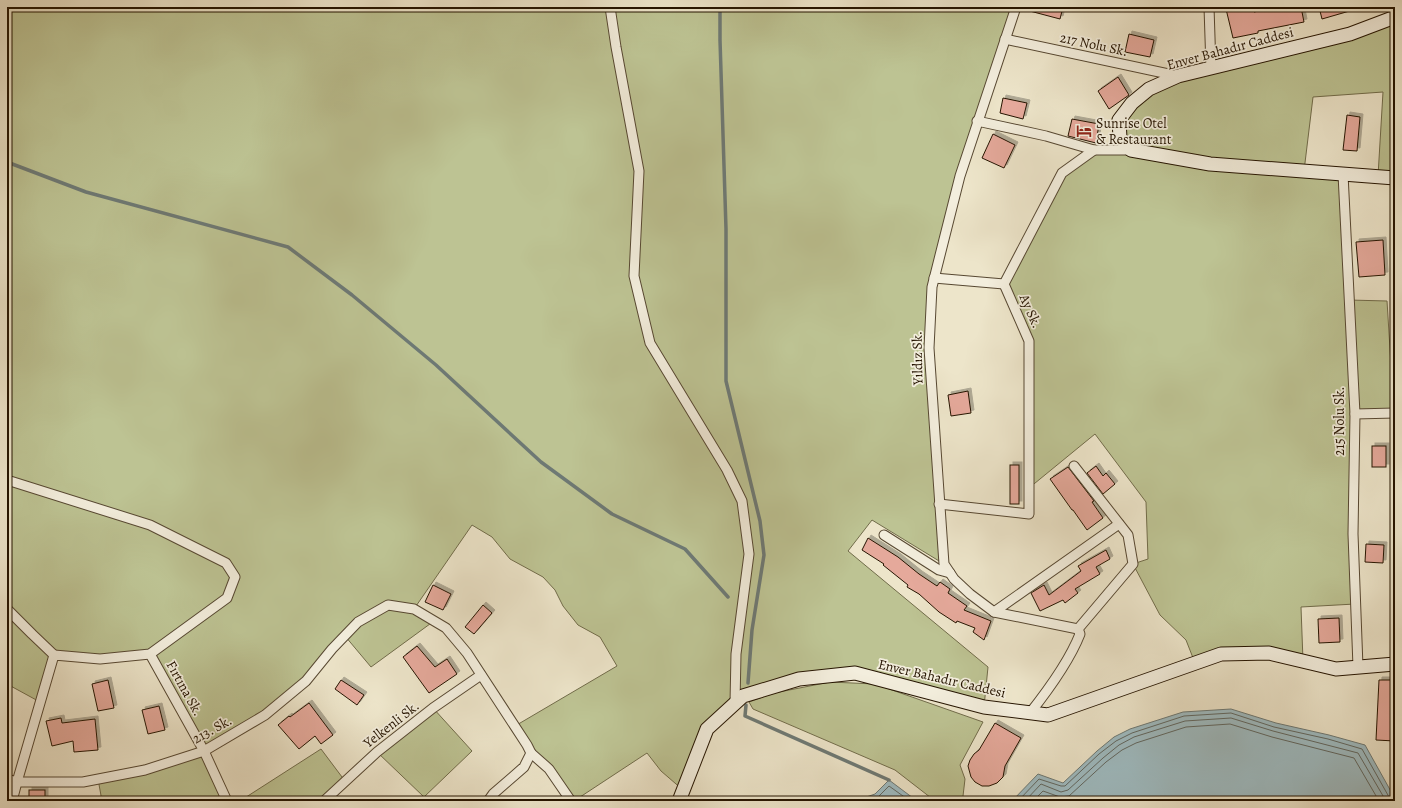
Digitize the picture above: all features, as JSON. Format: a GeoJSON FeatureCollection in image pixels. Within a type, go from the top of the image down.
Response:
{"type":"FeatureCollection","features":[{"type":"Feature","properties":{"kind":"main road","name":"Enver Bahadır Caddesi"},"geometry":{"type":"LineString","coordinates":[[1131,150],[1120,138],[1119,120],[1132,102],[1149,89],[1178,76],[1350,34],[1395,17]]}},
{"type":"Feature","properties":{"kind":"main road"},"geometry":{"type":"LineString","coordinates":[[1131,150],[1210,164],[1395,178]]}},
{"type":"Feature","properties":{"kind":"main road","name":"Enver Bahadır Caddesi"},"geometry":{"type":"LineString","coordinates":[[679,801],[707,730],[738,700],[799,679],[855,673],[984,707],[1048,715],[1221,654],[1268,653],[1336,669],[1395,664]]}},
{"type":"Feature","properties":{"kind":"street"},"geometry":{"type":"LineString","coordinates":[[610,7],[639,171],[634,276],[650,343],[727,470],[742,500],[749,554],[736,654],[738,700]]}},
{"type":"Feature","properties":{"kind":"street","name":"Yıldız Sk."},"geometry":{"type":"LineString","coordinates":[[1016,7],[977,120],[960,176],[932,287],[929,348],[944,564],[950,573],[970,594],[994,612],[1078,628]]}},
{"type":"Feature","properties":{"kind":"street"},"geometry":{"type":"LineString","coordinates":[[1209,7],[1211,68]]}},
{"type":"Feature","properties":{"kind":"street","name":"217 Nolu Sk."},"geometry":{"type":"LineString","coordinates":[[1005,39],[1178,76]]}},
{"type":"Feature","properties":{"kind":"street"},"geometry":{"type":"LineString","coordinates":[[977,120],[1046,136],[1094,150],[1131,150]]}},
{"type":"Feature","properties":{"kind":"street","name":"Ay Sk."},"geometry":{"type":"LineString","coordinates":[[939,504],[1029,514],[1029,341],[1004,284],[1062,173],[1094,150]]}},
{"type":"Feature","properties":{"kind":"street","name":"215 Nolu Sk."},"geometry":{"type":"LineString","coordinates":[[1342,174],[1355,414],[1352,534],[1358,667]]}},
{"type":"Feature","properties":{"kind":"street"},"geometry":{"type":"LineString","coordinates":[[934,278],[1004,284]]}},
{"type":"Feature","properties":{"kind":"street"},"geometry":{"type":"LineString","coordinates":[[1355,414],[1395,413]]}},
{"type":"Feature","properties":{"kind":"street"},"geometry":{"type":"LineString","coordinates":[[1030,713],[1044,695],[1075,648],[1080,634],[1078,628],[1133,564],[1128,535],[1074,466]]}},
{"type":"Feature","properties":{"kind":"street"},"geometry":{"type":"LineString","coordinates":[[7,480],[150,525],[226,564],[235,577],[227,598],[150,654],[100,659],[54,655],[7,609]]}},
{"type":"Feature","properties":{"kind":"street"},"geometry":{"type":"LineString","coordinates":[[994,612],[1119,524]]}},
{"type":"Feature","properties":{"kind":"street"},"geometry":{"type":"LineString","coordinates":[[884,534],[939,570],[950,573]]}},
{"type":"Feature","properties":{"kind":"street","name":"213. Sk."},"geometry":{"type":"LineString","coordinates":[[7,779],[17,782],[83,782],[145,770],[204,752],[265,715],[306,681],[332,649],[358,622],[388,605],[414,609],[446,628],[467,653],[481,675]]}},
{"type":"Feature","properties":{"kind":"street","name":"Fırtına Sk."},"geometry":{"type":"LineString","coordinates":[[150,654],[204,752],[227,801]]}},
{"type":"Feature","properties":{"kind":"street"},"geometry":{"type":"LineString","coordinates":[[12,801],[54,655]]}},
{"type":"Feature","properties":{"kind":"street"},"geometry":{"type":"LineString","coordinates":[[481,675],[521,734],[531,753],[549,769],[571,801]]}},
{"type":"Feature","properties":{"kind":"street","name":"Yelkenli Sk."},"geometry":{"type":"LineString","coordinates":[[324,801],[376,752],[433,708],[481,675]]}},
{"type":"Feature","properties":{"kind":"street"},"geometry":{"type":"LineString","coordinates":[[488,801],[493,794],[524,767],[531,753]]}},
{"type":"Feature","properties":{"kind":"green space"},"geometry":{"type":"Polygon","coordinates":[[[7,7],[1016,7],[977,121],[932,287],[929,348],[944,564],[872,520],[848,551],[988,667],[984,707],[855,673],[743,696],[707,729],[683,790],[661,771],[647,753],[574,801],[515,726],[617,666],[600,637],[578,625],[563,606],[555,590],[543,577],[510,559],[492,537],[472,525],[414,609],[434,621],[371,667],[345,636],[265,715],[204,751],[227,801],[102,801],[98,779],[204,752],[150,654],[54,655],[40,702],[7,684],[7,7]]]}},
{"type":"Feature","properties":{"kind":"green space"},"geometry":{"type":"Polygon","coordinates":[[[1395,17],[1395,178],[1378,176],[1383,92],[1313,97],[1304,171],[1343,174],[1349,300],[1387,301],[1394,413],[1355,414],[1355,604],[1301,607],[1303,661],[1268,653],[1195,663],[1186,640],[1160,615],[1133,564],[1148,559],[1146,502],[1095,434],[1029,488],[1029,341],[1004,284],[1062,173],[1094,150],[1131,150],[1119,120],[1149,89],[1395,17]]]}},
{"type":"Feature","properties":{"kind":"green space"},"geometry":{"type":"Polygon","coordinates":[[[830,682],[875,684],[983,722],[960,765],[965,779],[963,796],[966,801],[935,801],[895,770],[753,709],[749,702],[774,693],[830,682]]]}},
{"type":"Feature","properties":{"kind":"green space"},"geometry":{"type":"Polygon","coordinates":[[[433,708],[472,751],[424,797],[377,752],[433,708]]]}},
{"type":"Feature","properties":{"kind":"green space"},"geometry":{"type":"Polygon","coordinates":[[[321,749],[345,781],[324,801],[240,801],[321,749]]]}},
{"type":"Feature","properties":{"kind":"water"},"geometry":{"type":"Polygon","coordinates":[[[1231,709],[1276,723],[1365,745],[1393,795],[1395,795],[1395,801],[1012,801],[1038,774],[1063,783],[1114,737],[1130,729],[1183,712],[1231,709]]]}},
{"type":"Feature","properties":{"kind":"water"},"geometry":{"type":"Polygon","coordinates":[[[889,780],[917,801],[855,801],[875,794],[889,780]]]}},
{"type":"Feature","properties":{"kind":"building"},"geometry":{"type":"Polygon","coordinates":[[[1026,7],[1063,7],[1060,19],[1026,10],[1026,7]]]}},
{"type":"Feature","properties":{"kind":"building"},"geometry":{"type":"Polygon","coordinates":[[[1236,7],[1253,7],[1254,12],[1278,7],[1301,7],[1304,22],[1258,31],[1258,33],[1233,38],[1226,9],[1236,7]]]}},
{"type":"Feature","properties":{"kind":"building"},"geometry":{"type":"Polygon","coordinates":[[[1319,7],[1353,7],[1353,10],[1322,19],[1319,7]]]}},
{"type":"Feature","properties":{"kind":"building"},"geometry":{"type":"Polygon","coordinates":[[[1129,34],[1154,40],[1150,57],[1125,52],[1129,34]]]}},
{"type":"Feature","properties":{"kind":"building"},"geometry":{"type":"Polygon","coordinates":[[[1118,77],[1129,95],[1109,109],[1098,91],[1118,77]]]}},
{"type":"Feature","properties":{"kind":"building"},"geometry":{"type":"Polygon","coordinates":[[[1003,98],[1027,103],[1023,119],[1000,113],[1003,98]]]}},
{"type":"Feature","properties":{"kind":"building"},"geometry":{"type":"Polygon","coordinates":[[[1347,115],[1360,117],[1357,151],[1343,150],[1347,115]]]}},
{"type":"Feature","properties":{"kind":"building"},"geometry":{"type":"Polygon","coordinates":[[[1072,119],[1099,124],[1096,143],[1068,136],[1072,119]]]}},
{"type":"Feature","properties":{"kind":"building"},"geometry":{"type":"Polygon","coordinates":[[[993,134],[1015,145],[1004,168],[982,158],[993,134]]]}},
{"type":"Feature","properties":{"kind":"building"},"geometry":{"type":"Polygon","coordinates":[[[1383,240],[1385,275],[1359,277],[1356,242],[1383,240]]]}},
{"type":"Feature","properties":{"kind":"building"},"geometry":{"type":"Polygon","coordinates":[[[968,391],[971,413],[951,416],[948,395],[968,391]]]}},
{"type":"Feature","properties":{"kind":"building"},"geometry":{"type":"Polygon","coordinates":[[[1372,446],[1386,446],[1386,467],[1372,467],[1372,446]]]}},
{"type":"Feature","properties":{"kind":"building"},"geometry":{"type":"Polygon","coordinates":[[[1010,465],[1019,465],[1019,504],[1010,504],[1010,465]]]}},
{"type":"Feature","properties":{"kind":"building"},"geometry":{"type":"Polygon","coordinates":[[[1096,466],[1103,476],[1106,473],[1115,484],[1103,494],[1087,473],[1096,466]]]}},
{"type":"Feature","properties":{"kind":"building"},"geometry":{"type":"Polygon","coordinates":[[[1068,467],[1094,501],[1092,502],[1103,518],[1087,530],[1050,479],[1068,467]]]}},
{"type":"Feature","properties":{"kind":"building"},"geometry":{"type":"Polygon","coordinates":[[[868,538],[898,557],[937,586],[940,582],[950,589],[948,593],[967,606],[964,610],[991,621],[984,640],[973,632],[975,628],[957,621],[956,623],[939,612],[919,594],[907,587],[908,585],[883,565],[884,564],[862,550],[868,538]]]}},
{"type":"Feature","properties":{"kind":"building"},"geometry":{"type":"Polygon","coordinates":[[[1366,544],[1384,545],[1383,563],[1365,562],[1366,544]]]}},
{"type":"Feature","properties":{"kind":"building"},"geometry":{"type":"Polygon","coordinates":[[[1106,550],[1110,559],[1096,567],[1100,574],[1075,589],[1078,593],[1065,603],[1063,600],[1040,611],[1031,593],[1044,585],[1049,595],[1081,571],[1078,566],[1106,550]]]}},
{"type":"Feature","properties":{"kind":"building"},"geometry":{"type":"Polygon","coordinates":[[[433,585],[451,594],[443,610],[425,602],[433,585]]]}},
{"type":"Feature","properties":{"kind":"building"},"geometry":{"type":"Polygon","coordinates":[[[483,605],[492,613],[474,634],[465,627],[483,605]]]}},
{"type":"Feature","properties":{"kind":"building"},"geometry":{"type":"Polygon","coordinates":[[[1339,618],[1340,642],[1319,643],[1318,619],[1339,618]]]}},
{"type":"Feature","properties":{"kind":"building"},"geometry":{"type":"Polygon","coordinates":[[[417,646],[435,667],[447,659],[457,674],[429,693],[403,657],[417,646]]]}},
{"type":"Feature","properties":{"kind":"building"},"geometry":{"type":"Polygon","coordinates":[[[108,680],[114,708],[98,711],[92,684],[108,680]]]}},
{"type":"Feature","properties":{"kind":"building"},"geometry":{"type":"Polygon","coordinates":[[[341,680],[364,695],[357,705],[335,689],[341,680]]]}},
{"type":"Feature","properties":{"kind":"building"},"geometry":{"type":"Polygon","coordinates":[[[1379,680],[1395,680],[1395,741],[1376,740],[1379,680]]]}},
{"type":"Feature","properties":{"kind":"building"},"geometry":{"type":"Polygon","coordinates":[[[309,703],[333,735],[321,744],[315,736],[299,749],[278,725],[309,703]]]}},
{"type":"Feature","properties":{"kind":"building"},"geometry":{"type":"Polygon","coordinates":[[[159,706],[165,730],[148,734],[142,710],[159,706]]]}},
{"type":"Feature","properties":{"kind":"building"},"geometry":{"type":"Polygon","coordinates":[[[61,718],[62,723],[95,719],[98,750],[74,752],[73,741],[52,746],[46,721],[61,718]]]}},
{"type":"Feature","properties":{"kind":"building"},"geometry":{"type":"Polygon","coordinates":[[[995,723],[1021,738],[1005,766],[1003,777],[997,783],[989,786],[982,786],[975,782],[971,777],[968,766],[970,760],[979,750],[995,723]]]}},
{"type":"Feature","properties":{"kind":"building"},"geometry":{"type":"Polygon","coordinates":[[[29,790],[45,790],[45,801],[29,801],[29,790]]]}},
{"type":"Feature","properties":{"kind":"waterway"},"geometry":{"type":"LineString","coordinates":[[720,7],[726,229],[726,381],[760,521],[764,555],[752,630],[748,683]]}},
{"type":"Feature","properties":{"kind":"waterway"},"geometry":{"type":"LineString","coordinates":[[7,162],[86,192],[288,247],[352,295],[436,365],[541,462],[612,514],[685,549],[728,597]]}},
{"type":"Feature","properties":{"kind":"waterway"},"geometry":{"type":"LineString","coordinates":[[746,705],[745,716],[889,780]]}},
{"type":"Feature","properties":{"kind":"place","name":"Sunrise Otel & Restaurant"},"geometry":{"type":"Point","coordinates":[1084,131]}}]}
